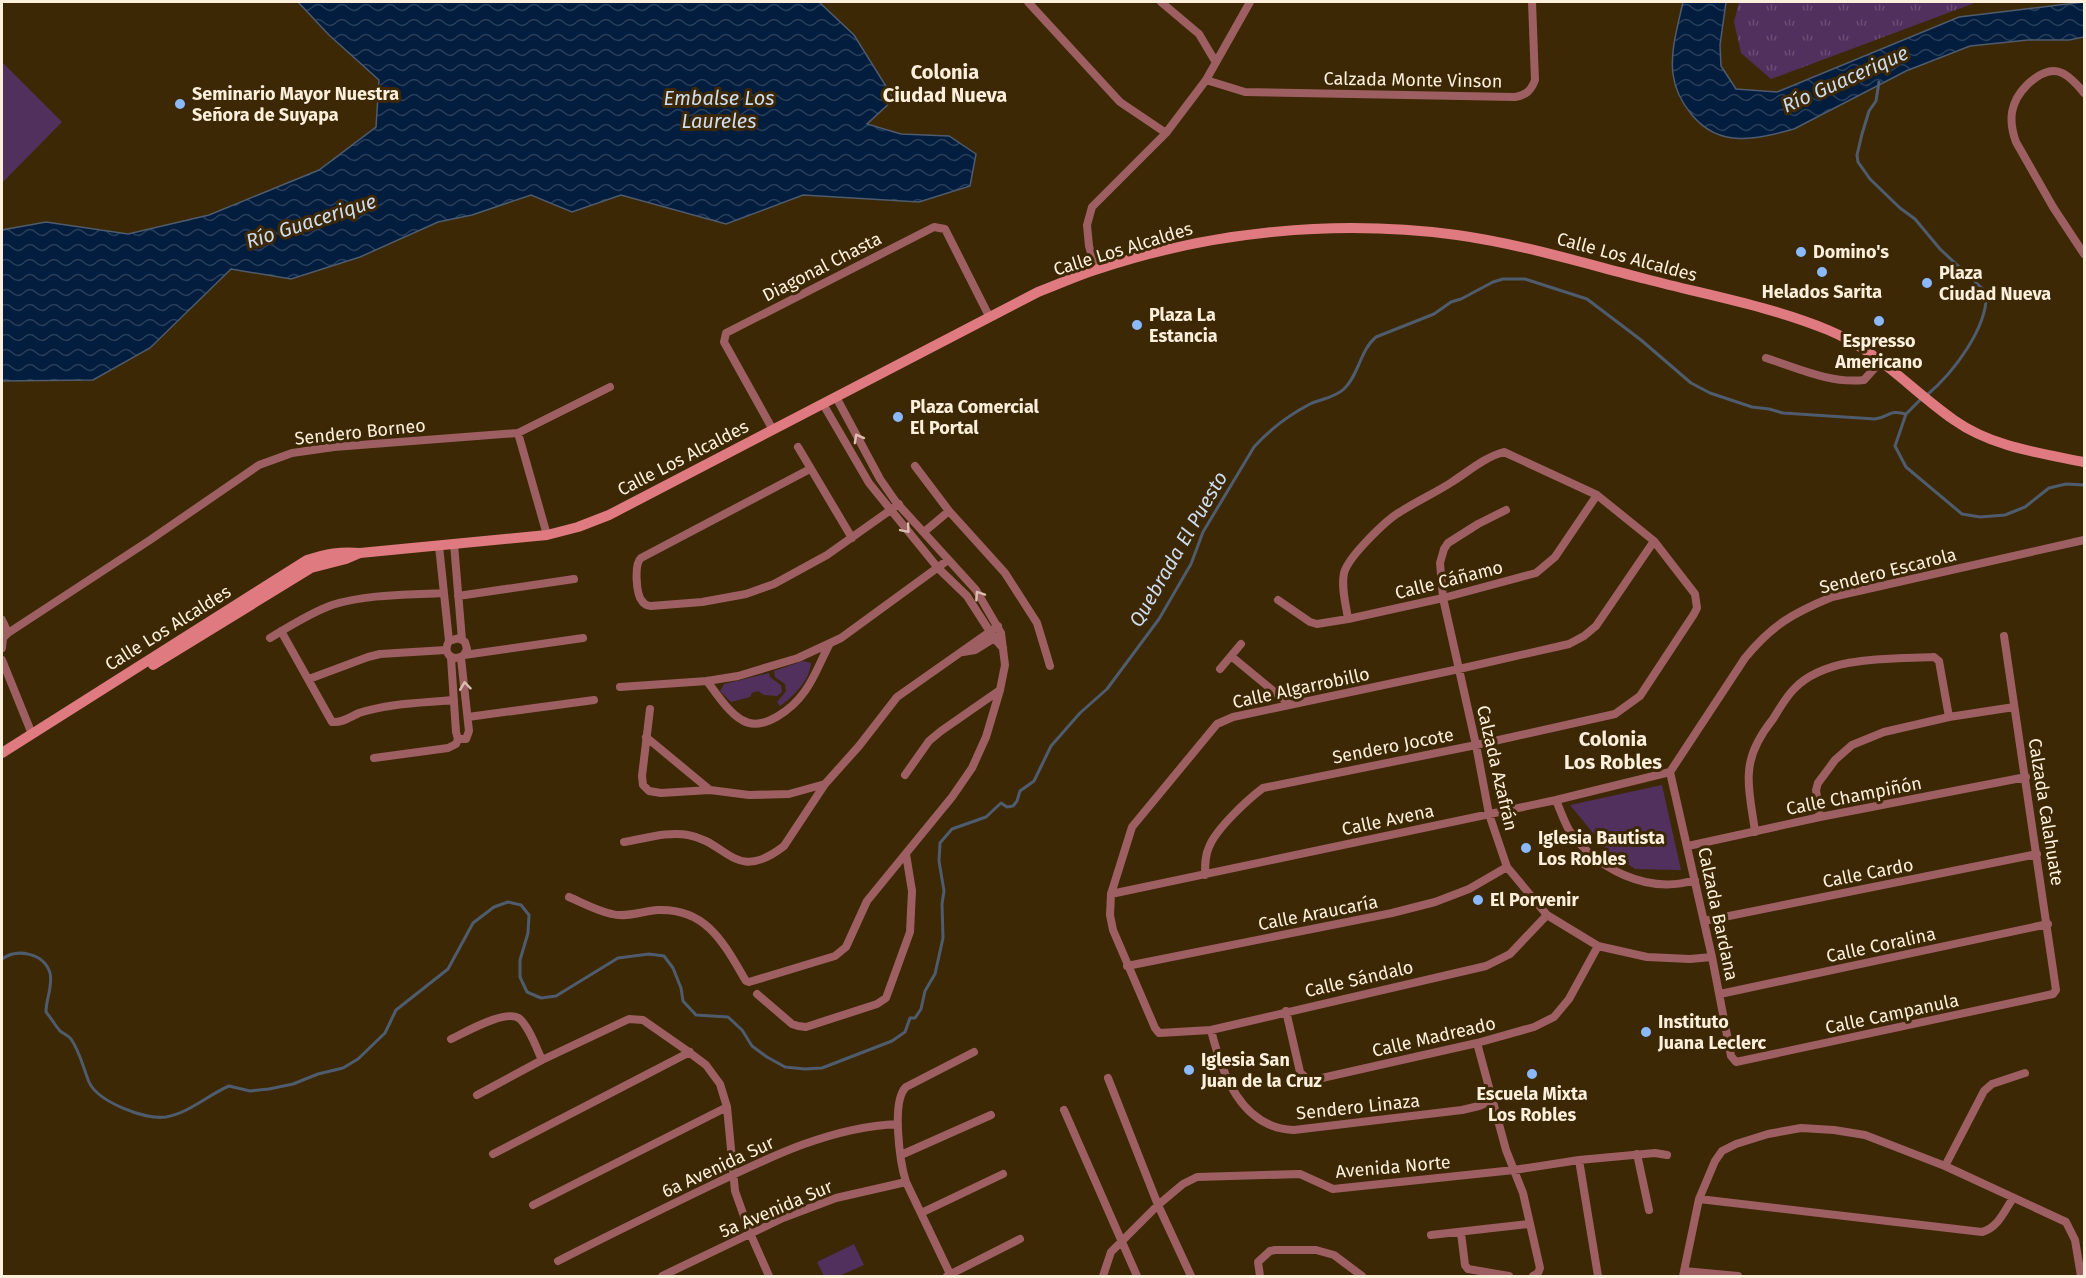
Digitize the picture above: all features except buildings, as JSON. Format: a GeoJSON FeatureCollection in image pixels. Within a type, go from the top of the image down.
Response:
{"type":"FeatureCollection","features":[{"type":"Feature","properties":{"kind":"main road","name":"Calle Los Alcaldes"},"geometry":{"type":"LineString","coordinates":[[2,752],[295,567],[325,554],[344,551],[360,553],[547,536],[579,527],[609,515],[1038,292],[1096,270],[1199,242],[1257,233],[1321,228],[1379,229],[1457,235],[1521,247],[1790,317],[1829,330],[1859,346],[1881,361],[1954,421],[1977,434],[2004,445],[2085,462]]}},
{"type":"Feature","properties":{"kind":"main road","name":"Calle Los Alcaldes"},"geometry":{"type":"LineString","coordinates":[[2,760],[311,568],[360,553]]}},
{"type":"Feature","properties":{"kind":"street"},"geometry":{"type":"LineString","coordinates":[[1028,2],[1120,102],[1166,133]]}},
{"type":"Feature","properties":{"kind":"street"},"geometry":{"type":"LineString","coordinates":[[1161,2],[1199,34],[1215,61]]}},
{"type":"Feature","properties":{"kind":"street"},"geometry":{"type":"LineString","coordinates":[[1096,270],[1089,246],[1087,225],[1092,207],[1166,133],[1206,80],[1250,2]]}},
{"type":"Feature","properties":{"kind":"street","name":"Calzada Monte Vinson"},"geometry":{"type":"LineString","coordinates":[[1206,80],[1245,92],[1522,96],[1529,92],[1535,80],[1532,2]]}},
{"type":"Feature","properties":{"kind":"street"},"geometry":{"type":"LineString","coordinates":[[2085,93],[2062,73],[2052,70],[2044,71],[2015,98],[2011,119],[2016,142],[2053,207],[2085,254]]}},
{"type":"Feature","properties":{"kind":"street","name":"Diagonal Chasta"},"geometry":{"type":"LineString","coordinates":[[773,430],[724,342],[726,333],[933,226],[945,229],[989,316]]}},
{"type":"Feature","properties":{"kind":"street"},"geometry":{"type":"LineString","coordinates":[[1766,358],[1838,381],[1851,382],[1864,380],[1881,361]]}},
{"type":"Feature","properties":{"kind":"street"},"geometry":{"type":"LineString","coordinates":[[547,536],[519,434],[610,387]]}},
{"type":"Feature","properties":{"kind":"street"},"geometry":{"type":"LineString","coordinates":[[568,897],[613,915],[659,910],[684,913],[701,920],[716,934],[746,981],[754,982],[841,953],[867,901],[972,768],[986,737],[1000,690],[1005,665],[1003,648],[976,590],[899,504],[880,479],[836,397]]}},
{"type":"Feature","properties":{"kind":"street"},"geometry":{"type":"LineString","coordinates":[[823,404],[869,483],[938,568],[967,596],[996,632]]}},
{"type":"Feature","properties":{"kind":"street","name":"Sendero Borneo"},"geometry":{"type":"LineString","coordinates":[[8,633],[259,465],[292,453],[334,447],[519,434]]}},
{"type":"Feature","properties":{"kind":"street"},"geometry":{"type":"LineString","coordinates":[[798,447],[852,538]]}},
{"type":"Feature","properties":{"kind":"street"},"geometry":{"type":"LineString","coordinates":[[1348,619],[1344,599],[1344,573],[1350,561],[1364,544],[1397,513],[1450,483],[1494,454],[1504,452],[1516,456],[1598,495],[1654,541]]}},
{"type":"Feature","properties":{"kind":"street"},"geometry":{"type":"LineString","coordinates":[[915,466],[949,511],[1005,573],[1037,623],[1050,666]]}},
{"type":"Feature","properties":{"kind":"street"},"geometry":{"type":"LineString","coordinates":[[810,469],[641,558],[636,568],[640,598],[645,604],[651,606],[702,602],[746,594],[774,584],[827,555],[899,504]]}},
{"type":"Feature","properties":{"kind":"street","name":"Calle Cáñamo"},"geometry":{"type":"LineString","coordinates":[[1278,600],[1310,622],[1317,624],[1443,598],[1536,573],[1555,556],[1598,495]]}},
{"type":"Feature","properties":{"kind":"street","name":"Calzada Azafrán"},"geometry":{"type":"LineString","coordinates":[[1506,510],[1448,543],[1440,562],[1443,598],[1489,814],[1507,867],[1547,915],[1599,946],[1647,957],[1690,959],[1713,957]]}},
{"type":"Feature","properties":{"kind":"street"},"geometry":{"type":"LineString","coordinates":[[924,532],[949,511]]}},
{"type":"Feature","properties":{"kind":"street","name":"Sendero Escarola"},"geometry":{"type":"LineString","coordinates":[[1670,772],[1759,640],[1776,625],[1803,609],[1832,597],[2085,540]]}},
{"type":"Feature","properties":{"kind":"street","name":"Sendero Jocote"},"geometry":{"type":"LineString","coordinates":[[1205,875],[1209,846],[1215,836],[1241,807],[1263,788],[1615,714],[1640,696],[1697,608],[1695,594],[1654,541]]}},
{"type":"Feature","properties":{"kind":"street","name":"Calle Algarrobillo"},"geometry":{"type":"LineString","coordinates":[[1159,1033],[1127,966],[1113,930],[1110,894],[1132,827],[1217,724],[1225,719],[1289,704],[1569,644],[1596,626],[1654,541]]}},
{"type":"Feature","properties":{"kind":"street"},"geometry":{"type":"LineString","coordinates":[[454,544],[462,640],[466,645],[463,657],[468,717],[468,736],[466,739],[459,739]]}},
{"type":"Feature","properties":{"kind":"street"},"geometry":{"type":"LineString","coordinates":[[439,546],[449,641],[446,650]]}},
{"type":"Feature","properties":{"kind":"street"},"geometry":{"type":"LineString","coordinates":[[620,687],[707,681],[738,676],[777,665],[829,645],[948,560]]}},
{"type":"Feature","properties":{"kind":"street"},"geometry":{"type":"LineString","coordinates":[[459,596],[574,579]]}},
{"type":"Feature","properties":{"kind":"street"},"geometry":{"type":"LineString","coordinates":[[270,638],[313,613],[333,605],[357,599],[444,593]]}},
{"type":"Feature","properties":{"kind":"street"},"geometry":{"type":"LineString","coordinates":[[2,620],[8,633],[3,638],[2,648]]}},
{"type":"Feature","properties":{"kind":"street"},"geometry":{"type":"LineString","coordinates":[[281,631],[332,722],[338,723],[360,713],[391,705],[453,700]]}},
{"type":"Feature","properties":{"kind":"street"},"geometry":{"type":"LineString","coordinates":[[624,842],[687,835],[700,838],[732,859],[756,861],[775,852],[784,846],[825,784],[859,746],[897,697],[963,652],[971,643],[996,632]]}},
{"type":"Feature","properties":{"kind":"street","name":"Calzada Calahuate"},"geometry":{"type":"LineString","coordinates":[[2004,636],[2048,924],[2055,992]]}},
{"type":"Feature","properties":{"kind":"street"},"geometry":{"type":"LineString","coordinates":[[449,641],[455,638],[462,640]]}},
{"type":"Feature","properties":{"kind":"street"},"geometry":{"type":"LineString","coordinates":[[451,658],[583,638]]}},
{"type":"Feature","properties":{"kind":"street"},"geometry":{"type":"LineString","coordinates":[[1220,669],[1241,644]]}},
{"type":"Feature","properties":{"kind":"street"},"geometry":{"type":"LineString","coordinates":[[707,681],[718,697],[741,720],[752,724],[766,722],[781,714],[805,691],[829,645]]}},
{"type":"Feature","properties":{"kind":"street"},"geometry":{"type":"LineString","coordinates":[[309,680],[380,654],[446,650]]}},
{"type":"Feature","properties":{"kind":"street"},"geometry":{"type":"LineString","coordinates":[[446,650],[451,658],[456,732],[459,739]]}},
{"type":"Feature","properties":{"kind":"street"},"geometry":{"type":"LineString","coordinates":[[1230,656],[1289,704]]}},
{"type":"Feature","properties":{"kind":"street"},"geometry":{"type":"LineString","coordinates":[[1755,832],[1748,773],[1753,753],[1761,734],[1794,688],[1810,677],[1861,660],[1934,657],[1939,661],[1949,717]]}},
{"type":"Feature","properties":{"kind":"street"},"geometry":{"type":"LineString","coordinates":[[2,660],[32,734]]}},
{"type":"Feature","properties":{"kind":"street"},"geometry":{"type":"LineString","coordinates":[[905,774],[929,741],[1000,690]]}},
{"type":"Feature","properties":{"kind":"street"},"geometry":{"type":"LineString","coordinates":[[468,717],[594,700]]}},
{"type":"Feature","properties":{"kind":"street"},"geometry":{"type":"LineString","coordinates":[[1820,818],[1816,790],[1818,783],[1835,760],[1852,745],[1884,732],[1949,717],[2014,707]]}},
{"type":"Feature","properties":{"kind":"street"},"geometry":{"type":"LineString","coordinates":[[650,709],[642,776],[643,785],[649,790],[661,793],[710,790],[749,795],[789,794],[825,784]]}},
{"type":"Feature","properties":{"kind":"street"},"geometry":{"type":"LineString","coordinates":[[646,737],[710,790]]}},
{"type":"Feature","properties":{"kind":"street"},"geometry":{"type":"LineString","coordinates":[[374,758],[448,748],[456,744],[459,739]]}},
{"type":"Feature","properties":{"kind":"street","name":"Calle Avena"},"geometry":{"type":"LineString","coordinates":[[1110,894],[1556,800],[1670,772]]}},
{"type":"Feature","properties":{"kind":"street","name":"Calzada Bardana"},"geometry":{"type":"LineString","coordinates":[[1670,772],[1713,957],[1731,1056],[1736,1062]]}},
{"type":"Feature","properties":{"kind":"street","name":"Calle Champiñón"},"geometry":{"type":"LineString","coordinates":[[1688,846],[2026,777]]}},
{"type":"Feature","properties":{"kind":"street"},"geometry":{"type":"LineString","coordinates":[[1556,800],[1568,827],[1576,838],[1585,849],[1608,866],[1648,883],[1681,885],[1695,880]]}},
{"type":"Feature","properties":{"kind":"street"},"geometry":{"type":"LineString","coordinates":[[757,994],[792,1024],[806,1027],[878,1004],[886,998],[910,932],[912,891],[906,854]]}},
{"type":"Feature","properties":{"kind":"street","name":"Calle Cardo"},"geometry":{"type":"LineString","coordinates":[[1704,921],[2037,854]]}},
{"type":"Feature","properties":{"kind":"street","name":"Calle Araucaría"},"geometry":{"type":"LineString","coordinates":[[1127,966],[1392,913],[1435,902],[1469,889],[1507,867]]}},
{"type":"Feature","properties":{"kind":"street","name":"Calle Sándalo"},"geometry":{"type":"LineString","coordinates":[[1159,1033],[1211,1030],[1486,966],[1510,954],[1547,915]]}},
{"type":"Feature","properties":{"kind":"street","name":"Calle Coralina"},"geometry":{"type":"LineString","coordinates":[[1720,994],[2048,924]]}},
{"type":"Feature","properties":{"kind":"street","name":"Calle Madreado"},"geometry":{"type":"LineString","coordinates":[[1286,1011],[1300,1072],[1307,1079],[1313,1080],[1477,1043],[1534,1027],[1554,1017],[1569,999],[1599,946]]}},
{"type":"Feature","properties":{"kind":"street","name":"Calle Campanula"},"geometry":{"type":"LineString","coordinates":[[1736,1062],[2055,992]]}},
{"type":"Feature","properties":{"kind":"street"},"geometry":{"type":"LineString","coordinates":[[451,1039],[503,1016],[513,1015],[521,1020],[529,1032],[542,1060]]}},
{"type":"Feature","properties":{"kind":"street"},"geometry":{"type":"LineString","coordinates":[[477,1095],[542,1060],[628,1019],[643,1020],[706,1065],[720,1084],[727,1107],[735,1191],[769,1276]]}},
{"type":"Feature","properties":{"kind":"street","name":"Sendero Linaza"},"geometry":{"type":"LineString","coordinates":[[1211,1030],[1222,1067],[1238,1097],[1266,1124],[1278,1129],[1294,1130],[1462,1110],[1487,1104],[1493,1100]]}},
{"type":"Feature","properties":{"kind":"street"},"geometry":{"type":"LineString","coordinates":[[1477,1043],[1493,1100],[1517,1170],[1540,1268],[1539,1273],[1533,1276]]}},
{"type":"Feature","properties":{"kind":"street"},"geometry":{"type":"LineString","coordinates":[[493,1154],[690,1052]]}},
{"type":"Feature","properties":{"kind":"street"},"geometry":{"type":"LineString","coordinates":[[974,1052],[906,1087],[901,1092],[898,1124],[906,1182],[949,1276],[1020,1239]]}},
{"type":"Feature","properties":{"kind":"street"},"geometry":{"type":"LineString","coordinates":[[1945,1166],[1984,1091],[1992,1084],[2025,1073]]}},
{"type":"Feature","properties":{"kind":"street"},"geometry":{"type":"LineString","coordinates":[[1108,1078],[1158,1205],[1191,1276]]}},
{"type":"Feature","properties":{"kind":"street"},"geometry":{"type":"LineString","coordinates":[[533,1205],[727,1107]]}},
{"type":"Feature","properties":{"kind":"street"},"geometry":{"type":"LineString","coordinates":[[1064,1110],[1137,1276]]}},
{"type":"Feature","properties":{"kind":"street"},"geometry":{"type":"LineString","coordinates":[[901,1155],[991,1115]]}},
{"type":"Feature","properties":{"kind":"street","name":"6a Avenida Sur"},"geometry":{"type":"LineString","coordinates":[[558,1260],[732,1175],[803,1144],[873,1125],[898,1124]]}},
{"type":"Feature","properties":{"kind":"street"},"geometry":{"type":"LineString","coordinates":[[1738,1276],[1683,1274],[1699,1199],[1715,1161],[1722,1151],[1736,1144],[1768,1134],[1801,1128],[1865,1135],[1945,1166],[2066,1222],[2075,1240],[2081,1276]]}},
{"type":"Feature","properties":{"kind":"street"},"geometry":{"type":"LineString","coordinates":[[1637,1154],[1650,1210]]}},
{"type":"Feature","properties":{"kind":"street","name":"Avenida Norte"},"geometry":{"type":"LineString","coordinates":[[1103,1276],[1111,1252],[1158,1205],[1183,1184],[1197,1178],[1300,1174],[1333,1190],[1517,1170],[1579,1160],[1637,1154],[1667,1155]]}},
{"type":"Feature","properties":{"kind":"street"},"geometry":{"type":"LineString","coordinates":[[1579,1160],[1598,1276]]}},
{"type":"Feature","properties":{"kind":"street"},"geometry":{"type":"LineString","coordinates":[[921,1213],[1003,1174]]}},
{"type":"Feature","properties":{"kind":"street","name":"5a Avenida Sur"},"geometry":{"type":"LineString","coordinates":[[662,1276],[750,1233],[836,1198],[906,1182]]}},
{"type":"Feature","properties":{"kind":"street"},"geometry":{"type":"LineString","coordinates":[[1699,1199],[1982,1232],[1995,1226],[2013,1197]]}},
{"type":"Feature","properties":{"kind":"street"},"geometry":{"type":"LineString","coordinates":[[1431,1235],[1529,1224]]}},
{"type":"Feature","properties":{"kind":"street"},"geometry":{"type":"LineString","coordinates":[[1461,1233],[1467,1269],[1509,1276]]}},
{"type":"Feature","properties":{"kind":"street"},"geometry":{"type":"LineString","coordinates":[[1260,1276],[1258,1262],[1270,1251],[1275,1250],[1316,1250],[1334,1255],[1362,1276]]}},
{"type":"Feature","properties":{"kind":"green space"},"geometry":{"type":"Polygon","coordinates":[[[1739,2],[1977,2],[1771,79],[1741,53],[1734,22],[1739,2]]]}},
{"type":"Feature","properties":{"kind":"green space"},"geometry":{"type":"Polygon","coordinates":[[[2,62],[62,122],[2,183],[2,62]]]}},
{"type":"Feature","properties":{"kind":"green space"},"geometry":{"type":"Polygon","coordinates":[[[803,661],[811,663],[808,676],[795,693],[780,706],[777,702],[786,691],[785,684],[775,677],[774,671],[803,661]]]}},
{"type":"Feature","properties":{"kind":"green space"},"geometry":{"type":"Polygon","coordinates":[[[769,673],[770,677],[781,685],[782,692],[777,696],[764,695],[758,691],[752,693],[750,697],[731,702],[720,691],[724,684],[769,673]]]}},
{"type":"Feature","properties":{"kind":"green space"},"geometry":{"type":"Polygon","coordinates":[[[1662,785],[1681,870],[1635,869],[1607,850],[1570,805],[1662,785]]]}},
{"type":"Feature","properties":{"kind":"green space"},"geometry":{"type":"Polygon","coordinates":[[[854,1244],[864,1265],[839,1276],[824,1276],[817,1262],[854,1244]]]}},
{"type":"Feature","properties":{"kind":"water","name":"Embalse Los Laureles"},"geometry":{"type":"Polygon","coordinates":[[[298,2],[819,2],[854,35],[894,99],[867,124],[901,134],[949,136],[976,154],[970,186],[919,202],[803,195],[726,224],[621,195],[572,212],[531,195],[472,215],[438,222],[360,257],[291,279],[231,269],[150,348],[93,380],[2,381],[2,230],[46,222],[128,234],[209,215],[319,170],[376,127],[379,80],[329,35],[298,2]]]}},
{"type":"Feature","properties":{"kind":"water","name":"Río Guacerique"},"geometry":{"type":"Polygon","coordinates":[[[1683,2],[1726,2],[1720,45],[1721,66],[1736,89],[1777,92],[1959,17],[2084,2],[2084,37],[2069,40],[2028,40],[1970,46],[1906,71],[1794,129],[1753,138],[1727,137],[1703,126],[1688,110],[1677,91],[1673,74],[1673,56],[1683,2]]]}},
{"type":"Feature","properties":{"kind":"waterway","name":"Río Guacerique"},"geometry":{"type":"LineString","coordinates":[[1879,82],[1876,101],[1869,111],[1862,134],[1857,155],[1858,162],[1870,179],[1915,219],[1940,249],[1986,292],[1982,320],[1967,349],[1947,375],[1927,395]]}},
{"type":"Feature","properties":{"kind":"waterway","name":"Quebrada El Puesto"},"geometry":{"type":"LineString","coordinates":[[2,959],[15,954],[29,954],[47,966],[51,978],[46,1012],[60,1031],[74,1044],[89,1082],[112,1103],[146,1116],[166,1117],[183,1112],[229,1086],[250,1091],[269,1089],[343,1068],[358,1059],[385,1033],[396,1010],[448,969],[473,923],[494,907],[508,902],[521,905],[529,915],[528,933],[520,960],[520,977],[527,992],[541,998],[556,996],[618,958],[649,954],[664,956],[673,968],[681,988],[683,1001],[696,1015],[728,1017],[742,1030],[752,1046],[785,1067],[822,1068],[892,1041],[905,1032],[910,1018],[915,1018],[921,1009],[925,991],[935,974],[943,938],[944,891],[939,861],[940,843],[952,829],[986,817],[1001,803],[1007,807],[1013,806],[1020,791],[1034,781],[1051,746],[1080,713],[1107,689],[1159,619],[1191,564],[1203,532],[1254,447],[1273,428],[1295,413],[1344,389],[1353,377],[1366,349],[1376,337],[1434,314],[1451,302],[1493,282],[1503,279],[1525,279],[1587,299],[1641,340],[1691,383],[1710,393],[1752,407],[1783,413],[1875,419],[1892,413],[1906,414]]}},
{"type":"Feature","properties":{"kind":"waterway"},"geometry":{"type":"LineString","coordinates":[[1921,399],[1906,414],[1895,446],[1906,467],[1962,514],[1980,517],[2005,515],[2025,507],[2049,488],[2066,484],[2084,485]]}},
{"type":"Feature","properties":{"kind":"place","name":"Seminario Mayor Nuestra Señora de Suyapa"},"geometry":{"type":"Point","coordinates":[180,104]}},
{"type":"Feature","properties":{"kind":"place","name":"Domino's"},"geometry":{"type":"Point","coordinates":[1801,252]}},
{"type":"Feature","properties":{"kind":"place","name":"Helados Sarita"},"geometry":{"type":"Point","coordinates":[1822,272]}},
{"type":"Feature","properties":{"kind":"place","name":"Plaza Ciudad Nueva"},"geometry":{"type":"Point","coordinates":[1927,283]}},
{"type":"Feature","properties":{"kind":"place","name":"Espresso Americano"},"geometry":{"type":"Point","coordinates":[1879,321]}},
{"type":"Feature","properties":{"kind":"place","name":"Plaza La Estancia"},"geometry":{"type":"Point","coordinates":[1137,325]}},
{"type":"Feature","properties":{"kind":"place","name":"Plaza Comercial El Portal"},"geometry":{"type":"Point","coordinates":[898,417]}},
{"type":"Feature","properties":{"kind":"place","name":"Iglesia Bautista Los Robles"},"geometry":{"type":"Point","coordinates":[1526,848]}},
{"type":"Feature","properties":{"kind":"place","name":"El Porvenir"},"geometry":{"type":"Point","coordinates":[1478,900]}},
{"type":"Feature","properties":{"kind":"place","name":"Instituto Juana Leclerc"},"geometry":{"type":"Point","coordinates":[1646,1032]}},
{"type":"Feature","properties":{"kind":"place","name":"Iglesia San Juan de la Cruz"},"geometry":{"type":"Point","coordinates":[1189,1070]}},
{"type":"Feature","properties":{"kind":"place","name":"Escuela Mixta Los Robles"},"geometry":{"type":"Point","coordinates":[1532,1074]}},
{"type":"Feature","properties":{"kind":"district","name":"Colonia Ciudad Nueva"},"geometry":{"type":"Point","coordinates":[945,84]}},
{"type":"Feature","properties":{"kind":"district","name":"Colonia Los Robles"},"geometry":{"type":"Point","coordinates":[1613,750]}}]}
